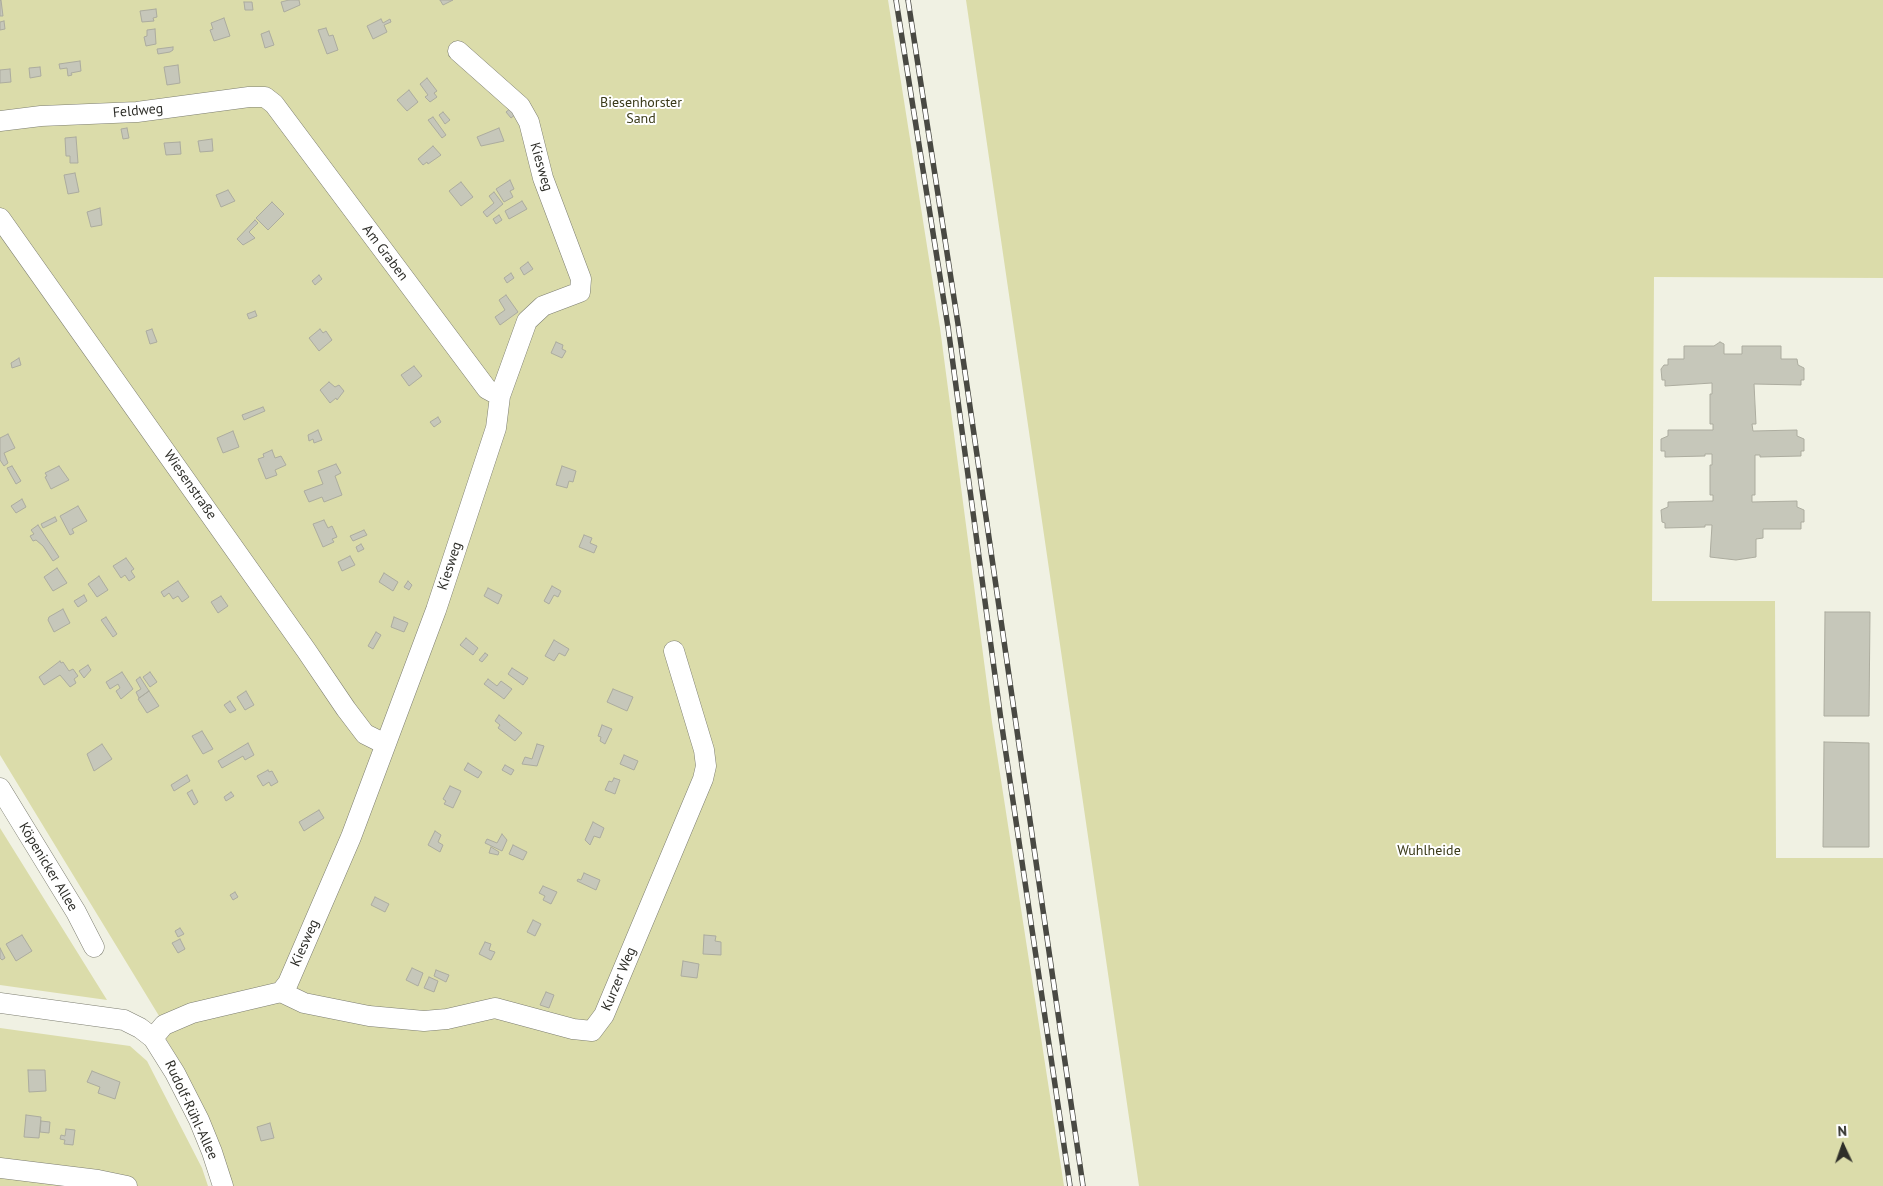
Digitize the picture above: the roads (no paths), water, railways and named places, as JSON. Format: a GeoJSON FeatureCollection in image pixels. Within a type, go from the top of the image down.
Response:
{"type":"FeatureCollection","features":[{"type":"Feature","properties":{"kind":"street","name":"Kiesweg"},"geometry":{"type":"LineString","coordinates":[[281,992],[288,983],[351,837],[438,602],[496,428],[500,396],[527,321],[543,306],[580,292],[581,279],[543,178],[529,122],[520,106],[458,51]]}},
{"type":"Feature","properties":{"kind":"street","name":"Feldweg"},"geometry":{"type":"LineString","coordinates":[[0,121],[41,116],[137,112],[249,97],[265,97],[274,104]]}},
{"type":"Feature","properties":{"kind":"street","name":"Am Graben"},"geometry":{"type":"LineString","coordinates":[[274,104],[487,390],[500,396]]}},
{"type":"Feature","properties":{"kind":"street","name":"Wiesenstraße"},"geometry":{"type":"LineString","coordinates":[[0,218],[346,709],[365,734],[385,744]]}},
{"type":"Feature","properties":{"kind":"street","name":"Kurzer Weg"},"geometry":{"type":"LineString","coordinates":[[281,992],[304,1003],[369,1016],[424,1021],[447,1019],[495,1008],[573,1029],[592,1031],[604,1015],[703,779],[706,766],[704,750],[674,651]]}},
{"type":"Feature","properties":{"kind":"street","name":"Köpenicker Allee"},"geometry":{"type":"LineString","coordinates":[[0,788],[76,912],[94,947]]}},
{"type":"Feature","properties":{"kind":"street"},"geometry":{"type":"LineString","coordinates":[[0,1003],[124,1020],[140,1028],[153,1038],[164,1025],[192,1013],[281,992]]}},
{"type":"Feature","properties":{"kind":"street","name":"Rudolf-Rühl-Allee"},"geometry":{"type":"LineString","coordinates":[[153,1038],[175,1073],[199,1120],[223,1186]]}},
{"type":"Feature","properties":{"kind":"street"},"geometry":{"type":"LineString","coordinates":[[0,1168],[98,1180],[127,1186]]}},
{"type":"Feature","properties":{"kind":"railway"},"geometry":{"type":"LineString","coordinates":[[896,0],[948,327],[1001,720],[1070,1186]]}},
{"type":"Feature","properties":{"kind":"railway"},"geometry":{"type":"LineString","coordinates":[[908,0],[958,324],[1083,1186]]}},
{"type":"Feature","properties":{"kind":"park label","name":"Biesenhorster Sand"},"geometry":{"type":"Point","coordinates":[641,112]}},
{"type":"Feature","properties":{"kind":"park label","name":"Wuhlheide"},"geometry":{"type":"Point","coordinates":[1429,851]}}]}
